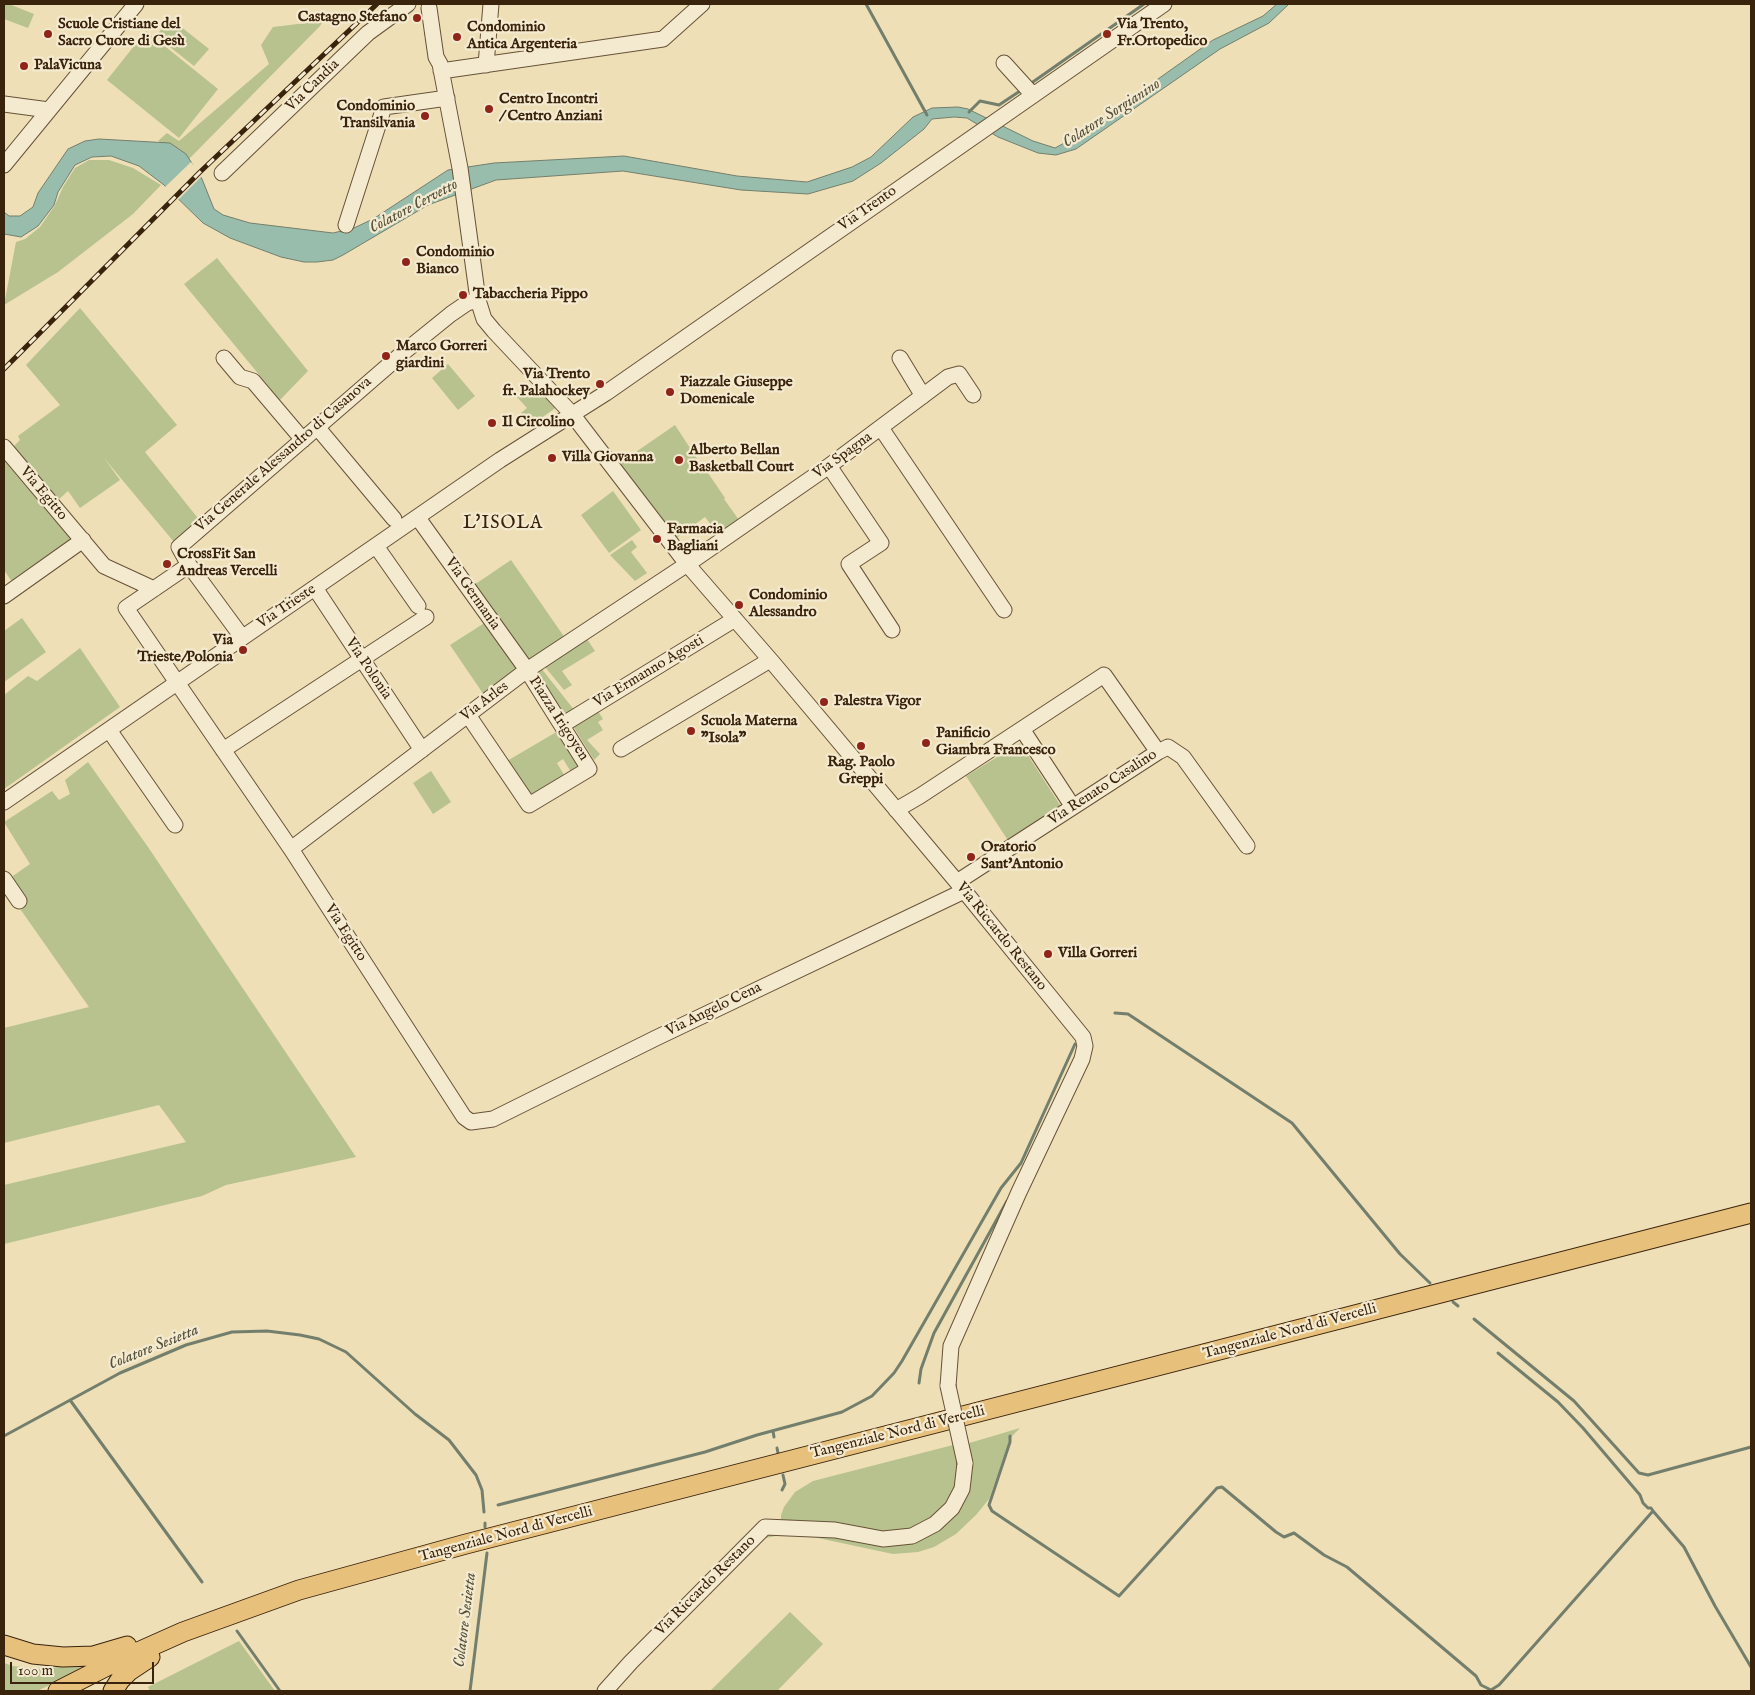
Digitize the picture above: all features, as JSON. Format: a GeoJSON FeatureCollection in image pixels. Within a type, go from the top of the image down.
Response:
{"type":"FeatureCollection","features":[{"type":"Feature","properties":{"kind":"main road","name":"Tangenziale Nord di Vercelli"},"geometry":{"type":"LineString","coordinates":[[58,1691],[109,1665],[182,1632],[299,1590],[476,1542],[1751,1214]]}},
{"type":"Feature","properties":{"kind":"main road"},"geometry":{"type":"LineString","coordinates":[[112,1691],[129,1671],[146,1659],[185,1639],[270,1608],[299,1590]]}},
{"type":"Feature","properties":{"kind":"main road"},"geometry":{"type":"LineString","coordinates":[[4,1645],[46,1656],[93,1656],[126,1646],[229,1604],[262,1602]]}},
{"type":"Feature","properties":{"kind":"street","name":"Via Candia"},"geometry":{"type":"LineString","coordinates":[[222,173],[368,33],[408,4]]}},
{"type":"Feature","properties":{"kind":"street"},"geometry":{"type":"LineString","coordinates":[[486,65],[491,4]]}},
{"type":"Feature","properties":{"kind":"street"},"geometry":{"type":"LineString","coordinates":[[441,70],[663,39],[702,4]]}},
{"type":"Feature","properties":{"kind":"street","name":"Via Trento"},"geometry":{"type":"LineString","coordinates":[[572,414],[609,391],[1002,116],[1027,89],[1164,4]]}},
{"type":"Feature","properties":{"kind":"street"},"geometry":{"type":"LineString","coordinates":[[4,165],[133,5]]}},
{"type":"Feature","properties":{"kind":"street","name":"Via Riccardo Restano"},"geometry":{"type":"LineString","coordinates":[[433,6],[445,45],[446,62],[441,70],[460,168],[478,300],[484,319],[572,414],[687,564],[960,886],[1083,1037],[1085,1046],[1082,1059],[1019,1192],[951,1346],[948,1386],[965,1463],[962,1488],[952,1508],[935,1524],[912,1536],[883,1539],[835,1530],[765,1527],[631,1662],[605,1691]]}},
{"type":"Feature","properties":{"kind":"street"},"geometry":{"type":"LineString","coordinates":[[1004,63],[1027,89]]}},
{"type":"Feature","properties":{"kind":"street"},"geometry":{"type":"LineString","coordinates":[[346,225],[384,107],[446,98]]}},
{"type":"Feature","properties":{"kind":"street"},"geometry":{"type":"LineString","coordinates":[[4,104],[48,110]]}},
{"type":"Feature","properties":{"kind":"street","name":"Via Generale Alessandro di Casanova"},"geometry":{"type":"LineString","coordinates":[[242,637],[189,565],[179,547],[182,542],[451,314],[467,303],[478,300]]}},
{"type":"Feature","properties":{"kind":"street"},"geometry":{"type":"LineString","coordinates":[[224,358],[240,377],[253,381],[303,440]]}},
{"type":"Feature","properties":{"kind":"street"},"geometry":{"type":"LineString","coordinates":[[900,358],[923,396]]}},
{"type":"Feature","properties":{"kind":"street","name":"Via Spagna"},"geometry":{"type":"LineString","coordinates":[[687,564],[829,466],[948,377],[959,374],[973,395]]}},
{"type":"Feature","properties":{"kind":"street","name":"Via Trieste"},"geometry":{"type":"LineString","coordinates":[[4,802],[500,460],[572,414]]}},
{"type":"Feature","properties":{"kind":"street"},"geometry":{"type":"LineString","coordinates":[[317,427],[394,519]]}},
{"type":"Feature","properties":{"kind":"street"},"geometry":{"type":"LineString","coordinates":[[880,428],[1004,610]]}},
{"type":"Feature","properties":{"kind":"street","name":"Via Egitto"},"geometry":{"type":"LineString","coordinates":[[4,447],[104,566],[154,588]]}},
{"type":"Feature","properties":{"kind":"street"},"geometry":{"type":"LineString","coordinates":[[829,466],[881,543],[849,564],[892,630]]}},
{"type":"Feature","properties":{"kind":"street","name":"Via Germania"},"geometry":{"type":"LineString","coordinates":[[418,518],[527,670]]}},
{"type":"Feature","properties":{"kind":"street"},"geometry":{"type":"LineString","coordinates":[[4,596],[83,540]]}},
{"type":"Feature","properties":{"kind":"street"},"geometry":{"type":"LineString","coordinates":[[223,750],[362,659],[422,611],[376,546]]}},
{"type":"Feature","properties":{"kind":"street","name":"Via Arles"},"geometry":{"type":"LineString","coordinates":[[291,849],[527,670],[687,564]]}},
{"type":"Feature","properties":{"kind":"street","name":"Via Egitto"},"geometry":{"type":"LineString","coordinates":[[189,565],[126,608],[291,849],[464,1117]]}},
{"type":"Feature","properties":{"kind":"street","name":"Via Polonia"},"geometry":{"type":"LineString","coordinates":[[315,588],[422,750]]}},
{"type":"Feature","properties":{"kind":"street","name":"Via Ermanno Agosti"},"geometry":{"type":"LineString","coordinates":[[562,725],[735,619]]}},
{"type":"Feature","properties":{"kind":"street"},"geometry":{"type":"LineString","coordinates":[[621,749],[770,660]]}},
{"type":"Feature","properties":{"kind":"street","name":"Piazza Irigoyen"},"geometry":{"type":"LineString","coordinates":[[468,715],[529,805],[589,769],[527,670]]}},
{"type":"Feature","properties":{"kind":"street"},"geometry":{"type":"LineString","coordinates":[[896,810],[1104,675],[1158,752]]}},
{"type":"Feature","properties":{"kind":"street"},"geometry":{"type":"LineString","coordinates":[[109,730],[175,825]]}},
{"type":"Feature","properties":{"kind":"street"},"geometry":{"type":"LineString","coordinates":[[1022,730],[1073,807]]}},
{"type":"Feature","properties":{"kind":"street","name":"Via Renato Casalino"},"geometry":{"type":"LineString","coordinates":[[960,886],[1073,807],[1168,747],[1183,757],[1247,846]]}},
{"type":"Feature","properties":{"kind":"street"},"geometry":{"type":"LineString","coordinates":[[4,879],[18,901]]}},
{"type":"Feature","properties":{"kind":"street","name":"Via Angelo Cena"},"geometry":{"type":"LineString","coordinates":[[464,1117],[471,1122],[493,1119],[960,886]]}},
{"type":"Feature","properties":{"kind":"green space"},"geometry":{"type":"Polygon","coordinates":[[[4,4],[9,4],[34,14],[28,28],[4,19],[4,4]]]}},
{"type":"Feature","properties":{"kind":"green space"},"geometry":{"type":"Polygon","coordinates":[[[170,18],[209,49],[194,66],[156,36],[170,18]]]}},
{"type":"Feature","properties":{"kind":"green space"},"geometry":{"type":"Polygon","coordinates":[[[323,21],[189,159],[186,154],[158,141],[167,133],[179,141],[269,64],[261,45],[273,27],[323,21]]]}},
{"type":"Feature","properties":{"kind":"green space"},"geometry":{"type":"Polygon","coordinates":[[[146,31],[218,89],[179,138],[107,80],[146,31]]]}},
{"type":"Feature","properties":{"kind":"green space"},"geometry":{"type":"Polygon","coordinates":[[[89,160],[109,160],[133,168],[161,185],[133,214],[58,272],[4,305],[16,242],[25,239],[40,227],[55,205],[63,187],[75,168],[89,160]]]}},
{"type":"Feature","properties":{"kind":"green space"},"geometry":{"type":"Polygon","coordinates":[[[217,258],[308,371],[280,400],[184,284],[217,258]]]}},
{"type":"Feature","properties":{"kind":"green space"},"geometry":{"type":"Polygon","coordinates":[[[80,308],[177,425],[145,452],[201,522],[174,542],[104,458],[120,480],[80,508],[68,491],[57,501],[13,447],[20,440],[18,436],[60,405],[26,365],[80,308]]]}},
{"type":"Feature","properties":{"kind":"green space"},"geometry":{"type":"Polygon","coordinates":[[[448,364],[475,396],[458,410],[432,378],[448,364]]]}},
{"type":"Feature","properties":{"kind":"green space"},"geometry":{"type":"Polygon","coordinates":[[[528,387],[538,397],[543,393],[557,407],[531,425],[521,413],[527,408],[517,397],[528,387]]]}},
{"type":"Feature","properties":{"kind":"green space"},"geometry":{"type":"Polygon","coordinates":[[[675,425],[739,520],[718,534],[705,517],[675,539],[617,465],[675,425]]]}},
{"type":"Feature","properties":{"kind":"green space"},"geometry":{"type":"Polygon","coordinates":[[[4,450],[77,540],[14,585],[4,570],[4,450]]]}},
{"type":"Feature","properties":{"kind":"green space"},"geometry":{"type":"Polygon","coordinates":[[[613,491],[641,530],[609,553],[581,515],[613,491]]]}},
{"type":"Feature","properties":{"kind":"green space"},"geometry":{"type":"Polygon","coordinates":[[[632,540],[637,547],[631,552],[647,573],[635,581],[610,555],[632,540]]]}},
{"type":"Feature","properties":{"kind":"green space"},"geometry":{"type":"Polygon","coordinates":[[[511,560],[565,638],[529,663],[474,585],[511,560]]]}},
{"type":"Feature","properties":{"kind":"green space"},"geometry":{"type":"Polygon","coordinates":[[[22,618],[46,652],[4,682],[4,631],[22,618]]]}},
{"type":"Feature","properties":{"kind":"green space"},"geometry":{"type":"Polygon","coordinates":[[[486,622],[519,669],[484,695],[450,645],[486,622]]]}},
{"type":"Feature","properties":{"kind":"green space"},"geometry":{"type":"Polygon","coordinates":[[[587,639],[595,651],[562,671],[572,685],[564,690],[545,667],[587,639]]]}},
{"type":"Feature","properties":{"kind":"green space"},"geometry":{"type":"Polygon","coordinates":[[[80,648],[120,707],[4,789],[4,695],[28,676],[37,681],[80,648]]]}},
{"type":"Feature","properties":{"kind":"green space"},"geometry":{"type":"Polygon","coordinates":[[[541,668],[575,711],[563,718],[535,671],[541,668]]]}},
{"type":"Feature","properties":{"kind":"green space"},"geometry":{"type":"Polygon","coordinates":[[[596,708],[603,719],[598,722],[603,730],[587,740],[600,754],[594,760],[573,726],[596,708]]]}},
{"type":"Feature","properties":{"kind":"green space"},"geometry":{"type":"Polygon","coordinates":[[[558,731],[578,767],[571,772],[563,759],[557,763],[564,775],[531,796],[507,761],[558,731]]]}},
{"type":"Feature","properties":{"kind":"green space"},"geometry":{"type":"Polygon","coordinates":[[[1020,743],[1062,808],[1009,842],[966,776],[1020,743]]]}},
{"type":"Feature","properties":{"kind":"green space"},"geometry":{"type":"Polygon","coordinates":[[[88,762],[148,847],[356,1157],[226,1185],[202,1196],[4,1244],[4,1185],[186,1142],[159,1105],[4,1143],[4,1028],[89,1007],[4,886],[10,878],[30,864],[4,822],[52,791],[59,800],[70,794],[65,780],[88,762]]]}},
{"type":"Feature","properties":{"kind":"green space"},"geometry":{"type":"Polygon","coordinates":[[[431,771],[451,802],[433,814],[413,783],[431,771]]]}},
{"type":"Feature","properties":{"kind":"green space"},"geometry":{"type":"Polygon","coordinates":[[[1020,1428],[1009,1441],[989,1499],[976,1515],[956,1534],[934,1547],[918,1552],[893,1554],[804,1535],[776,1536],[756,1540],[774,1530],[884,1542],[956,1509],[966,1444],[1020,1428]]]}},
{"type":"Feature","properties":{"kind":"green space"},"geometry":{"type":"Polygon","coordinates":[[[957,1444],[958,1487],[941,1513],[900,1534],[781,1521],[784,1507],[795,1492],[813,1481],[957,1444]]]}},
{"type":"Feature","properties":{"kind":"green space"},"geometry":{"type":"Polygon","coordinates":[[[790,1612],[823,1644],[777,1691],[710,1691],[790,1612]]]}},
{"type":"Feature","properties":{"kind":"green space"},"geometry":{"type":"Polygon","coordinates":[[[239,1641],[275,1691],[150,1691],[148,1687],[239,1641]]]}},
{"type":"Feature","properties":{"kind":"green space"},"geometry":{"type":"Polygon","coordinates":[[[4,1663],[13,1666],[42,1669],[74,1665],[91,1666],[37,1691],[4,1691],[4,1663]]]}},
{"type":"Feature","properties":{"kind":"water"},"geometry":{"type":"Polygon","coordinates":[[[1277,4],[1289,4],[1269,23],[1220,49],[1076,149],[1056,155],[1038,153],[998,137],[967,118],[954,117],[932,119],[924,129],[881,163],[853,181],[808,194],[741,190],[623,171],[496,180],[428,205],[343,255],[333,260],[317,262],[304,262],[281,257],[230,238],[203,223],[164,185],[139,166],[111,156],[92,157],[75,165],[58,192],[54,205],[38,226],[21,237],[4,234],[4,212],[9,216],[20,216],[33,207],[38,193],[68,149],[85,141],[99,139],[170,143],[186,154],[202,179],[214,209],[223,215],[250,223],[333,233],[354,228],[373,219],[448,170],[494,163],[624,156],[737,176],[807,182],[852,167],[871,157],[913,117],[932,108],[958,107],[968,109],[1033,141],[1055,148],[1079,135],[1213,40],[1263,16],[1277,4]]]}},
{"type":"Feature","properties":{"kind":"pier"},"geometry":{"type":"Polygon","coordinates":[[[191,162],[203,175],[177,201],[164,188],[191,162]]]}},
{"type":"Feature","properties":{"kind":"waterway"},"geometry":{"type":"LineString","coordinates":[[866,4],[927,115]]}},
{"type":"Feature","properties":{"kind":"waterway"},"geometry":{"type":"LineString","coordinates":[[1030,84],[1144,4]]}},
{"type":"Feature","properties":{"kind":"waterway"},"geometry":{"type":"LineString","coordinates":[[969,112],[980,101],[999,105],[1023,89]]}},
{"type":"Feature","properties":{"kind":"waterway"},"geometry":{"type":"LineString","coordinates":[[1115,1013],[1128,1014],[1292,1123],[1400,1254],[1430,1283]]}},
{"type":"Feature","properties":{"kind":"waterway"},"geometry":{"type":"LineString","coordinates":[[498,1505],[705,1452],[757,1435],[842,1412],[872,1396],[894,1373],[902,1361],[1001,1188],[1021,1163],[1075,1044]]}},
{"type":"Feature","properties":{"kind":"waterway"},"geometry":{"type":"LineString","coordinates":[[919,1383],[921,1369],[934,1333],[1007,1201]]}},
{"type":"Feature","properties":{"kind":"waterway"},"geometry":{"type":"LineString","coordinates":[[1453,1302],[1458,1306]]}},
{"type":"Feature","properties":{"kind":"waterway"},"geometry":{"type":"LineString","coordinates":[[1474,1319],[1574,1401],[1639,1473],[1648,1475],[1751,1447]]}},
{"type":"Feature","properties":{"kind":"waterway","name":"Colatore Sesietta"},"geometry":{"type":"LineString","coordinates":[[4,1436],[120,1373],[186,1345],[232,1332],[267,1331],[300,1335],[319,1339],[346,1352],[415,1414],[449,1440],[476,1475],[482,1490],[484,1512]]}},
{"type":"Feature","properties":{"kind":"waterway"},"geometry":{"type":"LineString","coordinates":[[1498,1353],[1558,1402],[1583,1428],[1640,1495],[1643,1503],[1648,1508],[1651,1508],[1684,1547],[1715,1606],[1751,1667]]}},
{"type":"Feature","properties":{"kind":"waterway"},"geometry":{"type":"LineString","coordinates":[[70,1400],[202,1582]]}},
{"type":"Feature","properties":{"kind":"waterway"},"geometry":{"type":"LineString","coordinates":[[773,1431],[774,1437]]}},
{"type":"Feature","properties":{"kind":"waterway"},"geometry":{"type":"LineString","coordinates":[[1010,1436],[1010,1442],[989,1505],[992,1511],[1119,1596],[1217,1488],[1222,1487],[1276,1532],[1284,1537],[1294,1533],[1324,1555],[1347,1567],[1476,1676],[1481,1685],[1491,1690],[1499,1685],[1653,1511]]}},
{"type":"Feature","properties":{"kind":"waterway"},"geometry":{"type":"LineString","coordinates":[[777,1448],[778,1453]]}},
{"type":"Feature","properties":{"kind":"waterway"},"geometry":{"type":"LineString","coordinates":[[782,1490],[785,1484],[783,1475]]}},
{"type":"Feature","properties":{"kind":"waterway","name":"Colatore Sesietta"},"geometry":{"type":"LineString","coordinates":[[470,1691],[487,1553]]}},
{"type":"Feature","properties":{"kind":"waterway"},"geometry":{"type":"LineString","coordinates":[[237,1631],[280,1691]]}},
{"type":"Feature","properties":{"kind":"railway"},"geometry":{"type":"LineString","coordinates":[[4,369],[200,172],[377,4]]}},
{"type":"Feature","properties":{"kind":"place","name":"Castagno Stefano"},"geometry":{"type":"Point","coordinates":[417,18]}},
{"type":"Feature","properties":{"kind":"place","name":"Scuole Cristiane del Sacro Cuore di Gesù"},"geometry":{"type":"Point","coordinates":[48,34]}},
{"type":"Feature","properties":{"kind":"place","name":"Via Trento, Fr.Ortopedico"},"geometry":{"type":"Point","coordinates":[1107,34]}},
{"type":"Feature","properties":{"kind":"place","name":"Condominio Antica Argenteria"},"geometry":{"type":"Point","coordinates":[457,37]}},
{"type":"Feature","properties":{"kind":"place","name":"PalaVicuna"},"geometry":{"type":"Point","coordinates":[24,66]}},
{"type":"Feature","properties":{"kind":"place","name":"Centro Incontri / Centro Anziani"},"geometry":{"type":"Point","coordinates":[489,109]}},
{"type":"Feature","properties":{"kind":"place","name":"Condominio Transilvania"},"geometry":{"type":"Point","coordinates":[425,116]}},
{"type":"Feature","properties":{"kind":"place","name":"Condominio Bianco"},"geometry":{"type":"Point","coordinates":[406,262]}},
{"type":"Feature","properties":{"kind":"place","name":"Tabaccheria Pippo"},"geometry":{"type":"Point","coordinates":[463,295]}},
{"type":"Feature","properties":{"kind":"place","name":"Marco Gorreri giardini"},"geometry":{"type":"Point","coordinates":[386,356]}},
{"type":"Feature","properties":{"kind":"place","name":"Via Trento fr. Palahockey"},"geometry":{"type":"Point","coordinates":[600,384]}},
{"type":"Feature","properties":{"kind":"place","name":"Piazzale Giuseppe Domenicale"},"geometry":{"type":"Point","coordinates":[670,392]}},
{"type":"Feature","properties":{"kind":"place","name":"Il Circolino"},"geometry":{"type":"Point","coordinates":[492,423]}},
{"type":"Feature","properties":{"kind":"place","name":"Villa Giovanna"},"geometry":{"type":"Point","coordinates":[552,458]}},
{"type":"Feature","properties":{"kind":"place","name":"Alberto Bellan Basketball Court"},"geometry":{"type":"Point","coordinates":[679,460]}},
{"type":"Feature","properties":{"kind":"place","name":"Farmacia Bagliani"},"geometry":{"type":"Point","coordinates":[657,539]}},
{"type":"Feature","properties":{"kind":"place","name":"CrossFit San Andreas Vercelli"},"geometry":{"type":"Point","coordinates":[167,564]}},
{"type":"Feature","properties":{"kind":"place","name":"Condominio Alessandro"},"geometry":{"type":"Point","coordinates":[739,605]}},
{"type":"Feature","properties":{"kind":"place","name":"Via Trieste/Polonia"},"geometry":{"type":"Point","coordinates":[243,650]}},
{"type":"Feature","properties":{"kind":"place","name":"Palestra Vigor"},"geometry":{"type":"Point","coordinates":[824,702]}},
{"type":"Feature","properties":{"kind":"place","name":"Scuola Materna \"Isola\""},"geometry":{"type":"Point","coordinates":[691,731]}},
{"type":"Feature","properties":{"kind":"place","name":"Panificio Giambra Francesco"},"geometry":{"type":"Point","coordinates":[926,743]}},
{"type":"Feature","properties":{"kind":"place","name":"Rag. Paolo Greppi"},"geometry":{"type":"Point","coordinates":[861,746]}},
{"type":"Feature","properties":{"kind":"place","name":"Oratorio Sant'Antonio"},"geometry":{"type":"Point","coordinates":[971,857]}},
{"type":"Feature","properties":{"kind":"place","name":"Villa Gorreri"},"geometry":{"type":"Point","coordinates":[1048,954]}},
{"type":"Feature","properties":{"kind":"district","name":"L'ISOLA"},"geometry":{"type":"Point","coordinates":[503,524]}},
{"type":"Feature","properties":{"kind":"water label","name":"Colatore Sorgianino"},"geometry":{"type":"Point","coordinates":[1112,114]}},
{"type":"Feature","properties":{"kind":"water label","name":"Colatore Cervetto"},"geometry":{"type":"Point","coordinates":[414,207]}}]}
